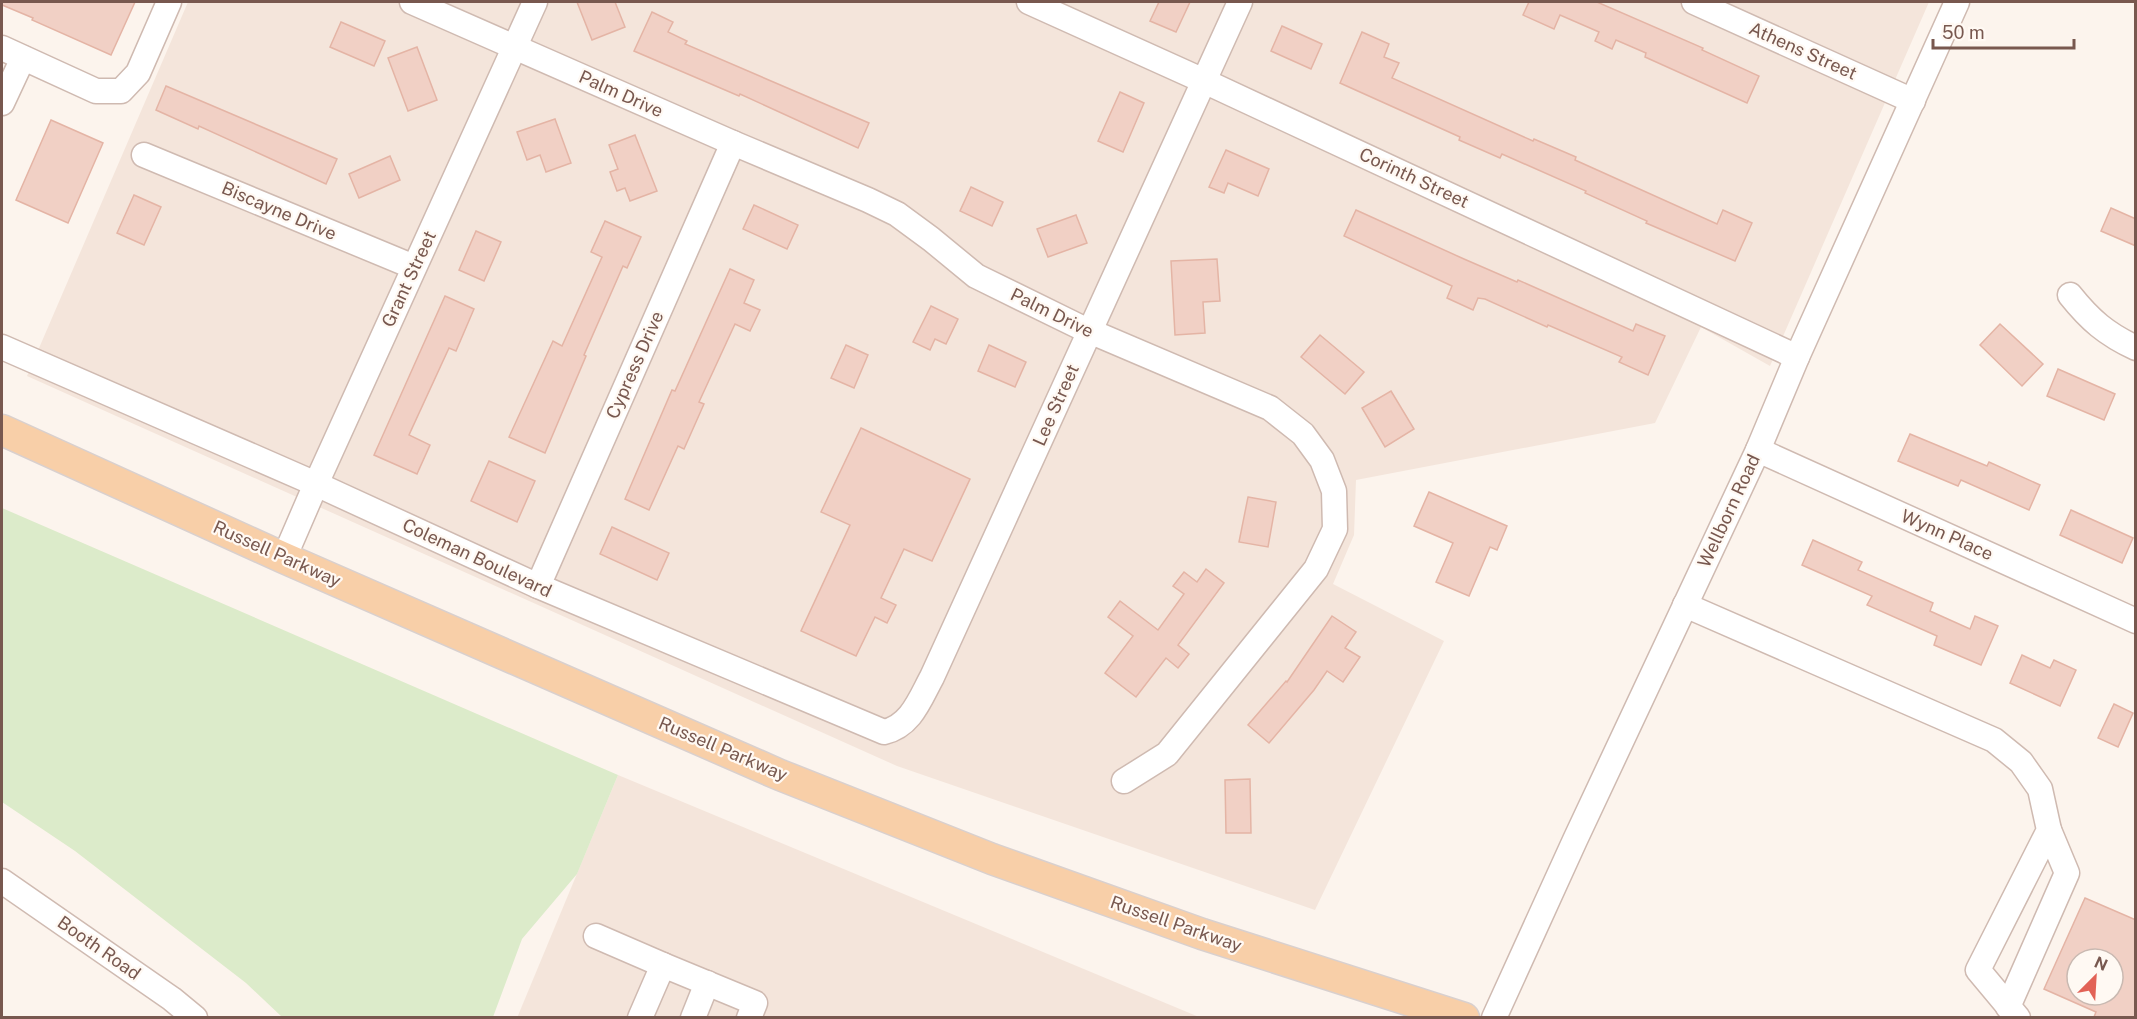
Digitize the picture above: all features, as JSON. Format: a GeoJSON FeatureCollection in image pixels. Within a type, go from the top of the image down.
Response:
{"type":"FeatureCollection","features":[{"type":"Feature","properties":{"kind":"main road","name":"Russell Parkway"},"geometry":{"type":"LineString","coordinates":[[2,430],[284,558],[780,775],[992,859],[1202,934],[1464,1017]]}},
{"type":"Feature","properties":{"kind":"street"},"geometry":{"type":"LineString","coordinates":[[2,103],[12,53],[96,91],[121,91],[138,73],[169,2]]}},
{"type":"Feature","properties":{"kind":"street","name":"Palm Drive"},"geometry":{"type":"LineString","coordinates":[[412,2],[897,214],[976,276],[1089,332],[1270,408],[1303,434],[1322,460],[1334,491],[1335,529],[1316,569],[1167,754],[1124,781]]}},
{"type":"Feature","properties":{"kind":"street","name":"Grant Street"},"geometry":{"type":"LineString","coordinates":[[284,558],[535,2]]}},
{"type":"Feature","properties":{"kind":"street","name":"Corinth Street"},"geometry":{"type":"LineString","coordinates":[[1029,2],[1797,357]]}},
{"type":"Feature","properties":{"kind":"street","name":"Lee Street"},"geometry":{"type":"LineString","coordinates":[[932,677],[1240,2]]}},
{"type":"Feature","properties":{"kind":"street","name":"Athens Street"},"geometry":{"type":"LineString","coordinates":[[1694,2],[1913,101]]}},
{"type":"Feature","properties":{"kind":"street","name":"Wellborn Road"},"geometry":{"type":"LineString","coordinates":[[1494,1017],[1758,450],[1797,357],[1957,2]]}},
{"type":"Feature","properties":{"kind":"street","name":"Cypress Drive"},"geometry":{"type":"LineString","coordinates":[[538,586],[733,143]]}},
{"type":"Feature","properties":{"kind":"street","name":"Biscayne Drive"},"geometry":{"type":"LineString","coordinates":[[144,155],[414,267]]}},
{"type":"Feature","properties":{"kind":"street"},"geometry":{"type":"LineString","coordinates":[[2070,295],[2087,316],[2112,337],[2136,348]]}},
{"type":"Feature","properties":{"kind":"street","name":"Coleman Boulevard"},"geometry":{"type":"LineString","coordinates":[[2,347],[316,483],[538,586],[884,732],[896,729],[909,717],[932,677]]}},
{"type":"Feature","properties":{"kind":"street","name":"Wynn Place"},"geometry":{"type":"LineString","coordinates":[[1758,450],[2136,621]]}},
{"type":"Feature","properties":{"kind":"street"},"geometry":{"type":"LineString","coordinates":[[1685,605],[1994,740],[2021,762],[2040,789],[2049,830],[2067,873],[2013,1012],[1978,970],[2049,830]]}},
{"type":"Feature","properties":{"kind":"street","name":"Booth Road"},"geometry":{"type":"LineString","coordinates":[[2,881],[195,1017]]}},
{"type":"Feature","properties":{"kind":"street"},"geometry":{"type":"LineString","coordinates":[[596,936],[755,1003],[749,1017]]}},
{"type":"Feature","properties":{"kind":"street"},"geometry":{"type":"LineString","coordinates":[[640,1017],[663,965]]}},
{"type":"Feature","properties":{"kind":"street"},"geometry":{"type":"LineString","coordinates":[[693,1017],[707,983]]}},
{"type":"Feature","properties":{"kind":"shaded area"},"geometry":{"type":"Polygon","coordinates":[[[188,2],[1929,2],[1770,366],[1701,327],[1655,423],[1356,480],[1354,535],[1333,584],[1444,641],[1315,910],[897,766],[27,376],[188,2]]]}},
{"type":"Feature","properties":{"kind":"shaded area"},"geometry":{"type":"Polygon","coordinates":[[[618,775],[1199,1017],[517,1018],[618,775]]]}},
{"type":"Feature","properties":{"kind":"green space"},"geometry":{"type":"Polygon","coordinates":[[[2,508],[618,775],[577,874],[522,939],[493,1017],[282,1017],[246,983],[75,851],[2,802],[2,508]]]}},
{"type":"Feature","properties":{"kind":"building"},"geometry":{"type":"Polygon","coordinates":[[[2,2],[135,2],[111,55],[32,20],[33,18],[2,5],[2,2]]]}},
{"type":"Feature","properties":{"kind":"building"},"geometry":{"type":"Polygon","coordinates":[[[577,2],[615,2],[625,27],[592,40],[577,2]]]}},
{"type":"Feature","properties":{"kind":"building"},"geometry":{"type":"Polygon","coordinates":[[[1159,2],[1190,2],[1176,32],[1150,21],[1159,2]]]}},
{"type":"Feature","properties":{"kind":"building"},"geometry":{"type":"Polygon","coordinates":[[[1529,2],[1597,2],[1703,48],[1702,50],[1759,76],[1747,103],[1645,57],[1646,53],[1616,40],[1612,49],[1595,41],[1599,32],[1560,15],[1554,29],[1523,15],[1529,2]]]}},
{"type":"Feature","properties":{"kind":"building"},"geometry":{"type":"Polygon","coordinates":[[[652,12],[673,22],[668,32],[687,41],[685,44],[869,123],[858,148],[740,94],[739,96],[634,51],[652,12]]]}},
{"type":"Feature","properties":{"kind":"building"},"geometry":{"type":"Polygon","coordinates":[[[341,22],[385,41],[374,66],[330,47],[341,22]]]}},
{"type":"Feature","properties":{"kind":"building"},"geometry":{"type":"Polygon","coordinates":[[[1282,26],[1322,44],[1311,69],[1271,51],[1282,26]]]}},
{"type":"Feature","properties":{"kind":"building"},"geometry":{"type":"Polygon","coordinates":[[[1362,32],[1389,44],[1384,57],[1399,63],[1392,78],[1533,141],[1534,139],[1576,157],[1575,160],[1717,224],[1723,210],[1752,223],[1735,261],[1646,223],[1647,221],[1585,193],[1586,191],[1502,154],[1500,158],[1459,140],[1460,137],[1340,83],[1362,32]]]}},
{"type":"Feature","properties":{"kind":"building"},"geometry":{"type":"Polygon","coordinates":[[[417,47],[437,100],[408,111],[388,58],[417,47]]]}},
{"type":"Feature","properties":{"kind":"building"},"geometry":{"type":"Polygon","coordinates":[[[166,86],[337,159],[326,184],[199,126],[198,129],[156,110],[166,86]]]}},
{"type":"Feature","properties":{"kind":"building"},"geometry":{"type":"Polygon","coordinates":[[[1120,92],[1144,103],[1123,152],[1098,141],[1120,92]]]}},
{"type":"Feature","properties":{"kind":"building"},"geometry":{"type":"Polygon","coordinates":[[[555,119],[571,163],[546,172],[540,155],[527,160],[517,132],[555,119]]]}},
{"type":"Feature","properties":{"kind":"building"},"geometry":{"type":"Polygon","coordinates":[[[51,120],[103,143],[68,223],[16,200],[51,120]]]}},
{"type":"Feature","properties":{"kind":"building"},"geometry":{"type":"Polygon","coordinates":[[[635,135],[657,191],[630,201],[625,188],[617,191],[610,172],[618,169],[609,145],[635,135]]]}},
{"type":"Feature","properties":{"kind":"building"},"geometry":{"type":"Polygon","coordinates":[[[1226,150],[1269,169],[1258,196],[1228,183],[1224,193],[1209,187],[1226,150]]]}},
{"type":"Feature","properties":{"kind":"building"},"geometry":{"type":"Polygon","coordinates":[[[390,156],[400,180],[359,198],[349,174],[390,156]]]}},
{"type":"Feature","properties":{"kind":"building"},"geometry":{"type":"Polygon","coordinates":[[[971,187],[1003,202],[992,226],[960,211],[971,187]]]}},
{"type":"Feature","properties":{"kind":"building"},"geometry":{"type":"Polygon","coordinates":[[[134,195],[161,207],[144,245],[117,233],[134,195]]]}},
{"type":"Feature","properties":{"kind":"building"},"geometry":{"type":"Polygon","coordinates":[[[754,205],[798,225],[787,249],[743,229],[754,205]]]}},
{"type":"Feature","properties":{"kind":"building"},"geometry":{"type":"Polygon","coordinates":[[[2111,208],[2136,219],[2136,246],[2101,231],[2111,208]]]}},
{"type":"Feature","properties":{"kind":"building"},"geometry":{"type":"Polygon","coordinates":[[[1356,210],[1633,331],[1636,324],[1665,336],[1648,375],[1619,362],[1622,357],[1485,299],[1478,298],[1473,310],[1447,298],[1452,286],[1344,236],[1356,210]]]}},
{"type":"Feature","properties":{"kind":"building"},"geometry":{"type":"Polygon","coordinates":[[[1076,215],[1087,243],[1048,257],[1037,229],[1076,215]]]}},
{"type":"Feature","properties":{"kind":"building"},"geometry":{"type":"Polygon","coordinates":[[[605,221],[641,237],[627,268],[623,266],[545,453],[509,437],[553,341],[562,346],[602,257],[591,252],[605,221]]]}},
{"type":"Feature","properties":{"kind":"building"},"geometry":{"type":"Polygon","coordinates":[[[476,231],[501,242],[484,281],[459,270],[476,231]]]}},
{"type":"Feature","properties":{"kind":"building"},"geometry":{"type":"Polygon","coordinates":[[[1217,259],[1220,301],[1203,302],[1205,333],[1175,335],[1171,261],[1217,259]]]}},
{"type":"Feature","properties":{"kind":"building"},"geometry":{"type":"Polygon","coordinates":[[[730,269],[754,280],[744,303],[760,310],[750,331],[735,324],[699,402],[704,404],[684,449],[678,446],[649,510],[625,499],[672,390],[675,391],[730,269]]]}},
{"type":"Feature","properties":{"kind":"building"},"geometry":{"type":"Polygon","coordinates":[[[445,296],[474,309],[456,351],[449,348],[409,435],[430,445],[417,474],[374,455],[445,296]]]}},
{"type":"Feature","properties":{"kind":"building"},"geometry":{"type":"Polygon","coordinates":[[[931,306],[958,319],[946,344],[935,339],[930,350],[913,342],[931,306]]]}},
{"type":"Feature","properties":{"kind":"building"},"geometry":{"type":"Polygon","coordinates":[[[2000,324],[2043,364],[2022,386],[1980,345],[2000,324]]]}},
{"type":"Feature","properties":{"kind":"building"},"geometry":{"type":"Polygon","coordinates":[[[1320,335],[1364,372],[1345,394],[1301,357],[1320,335]]]}},
{"type":"Feature","properties":{"kind":"building"},"geometry":{"type":"Polygon","coordinates":[[[846,345],[868,355],[854,388],[831,378],[846,345]]]}},
{"type":"Feature","properties":{"kind":"building"},"geometry":{"type":"Polygon","coordinates":[[[989,345],[1026,362],[1015,387],[978,371],[989,345]]]}},
{"type":"Feature","properties":{"kind":"building"},"geometry":{"type":"Polygon","coordinates":[[[2058,369],[2115,394],[2104,420],[2047,396],[2058,369]]]}},
{"type":"Feature","properties":{"kind":"building"},"geometry":{"type":"Polygon","coordinates":[[[1391,391],[1414,429],[1385,447],[1362,408],[1391,391]]]}},
{"type":"Feature","properties":{"kind":"building"},"geometry":{"type":"Polygon","coordinates":[[[861,428],[970,479],[932,561],[904,549],[881,598],[896,605],[887,623],[875,617],[856,656],[801,631],[850,525],[821,512],[861,428]]]}},
{"type":"Feature","properties":{"kind":"building"},"geometry":{"type":"Polygon","coordinates":[[[1910,434],[1987,466],[1989,462],[2040,485],[2029,510],[1961,480],[1958,486],[1898,461],[1910,434]]]}},
{"type":"Feature","properties":{"kind":"building"},"geometry":{"type":"Polygon","coordinates":[[[489,461],[535,481],[517,522],[471,501],[489,461]]]}},
{"type":"Feature","properties":{"kind":"building"},"geometry":{"type":"Polygon","coordinates":[[[1429,492],[1507,526],[1497,550],[1490,547],[1469,596],[1436,582],[1453,543],[1414,526],[1429,492]]]}},
{"type":"Feature","properties":{"kind":"building"},"geometry":{"type":"Polygon","coordinates":[[[1248,497],[1276,502],[1268,547],[1239,542],[1248,497]]]}},
{"type":"Feature","properties":{"kind":"building"},"geometry":{"type":"Polygon","coordinates":[[[2071,510],[2133,538],[2122,563],[2060,535],[2071,510]]]}},
{"type":"Feature","properties":{"kind":"building"},"geometry":{"type":"Polygon","coordinates":[[[612,527],[669,553],[657,580],[600,554],[612,527]]]}},
{"type":"Feature","properties":{"kind":"building"},"geometry":{"type":"Polygon","coordinates":[[[1813,540],[1862,562],[1858,570],[1933,603],[1930,611],[1970,629],[1975,616],[1998,626],[1981,665],[1934,645],[1937,636],[1867,605],[1872,596],[1802,565],[1813,540]]]}},
{"type":"Feature","properties":{"kind":"building"},"geometry":{"type":"Polygon","coordinates":[[[1206,569],[1224,583],[1178,645],[1189,654],[1178,668],[1166,658],[1136,697],[1105,673],[1133,636],[1108,617],[1120,601],[1158,630],[1184,594],[1173,586],[1184,572],[1197,582],[1206,569]]]}},
{"type":"Feature","properties":{"kind":"building"},"geometry":{"type":"Polygon","coordinates":[[[1332,616],[1356,632],[1345,648],[1360,657],[1343,682],[1327,671],[1269,743],[1248,725],[1287,682],[1332,616]]]}},
{"type":"Feature","properties":{"kind":"building"},"geometry":{"type":"Polygon","coordinates":[[[2022,655],[2050,668],[2054,660],[2076,670],[2060,706],[2010,683],[2022,655]]]}},
{"type":"Feature","properties":{"kind":"building"},"geometry":{"type":"Polygon","coordinates":[[[2114,704],[2133,713],[2118,747],[2098,738],[2114,704]]]}},
{"type":"Feature","properties":{"kind":"building"},"geometry":{"type":"Polygon","coordinates":[[[1250,779],[1251,833],[1226,833],[1225,780],[1250,779]]]}},
{"type":"Feature","properties":{"kind":"building"},"geometry":{"type":"Polygon","coordinates":[[[2085,898],[2136,920],[2136,1017],[2094,1017],[2096,1012],[2085,1007],[2125,1007],[2125,947],[2065,947],[2065,998],[2044,989],[2085,898]]]}}]}
